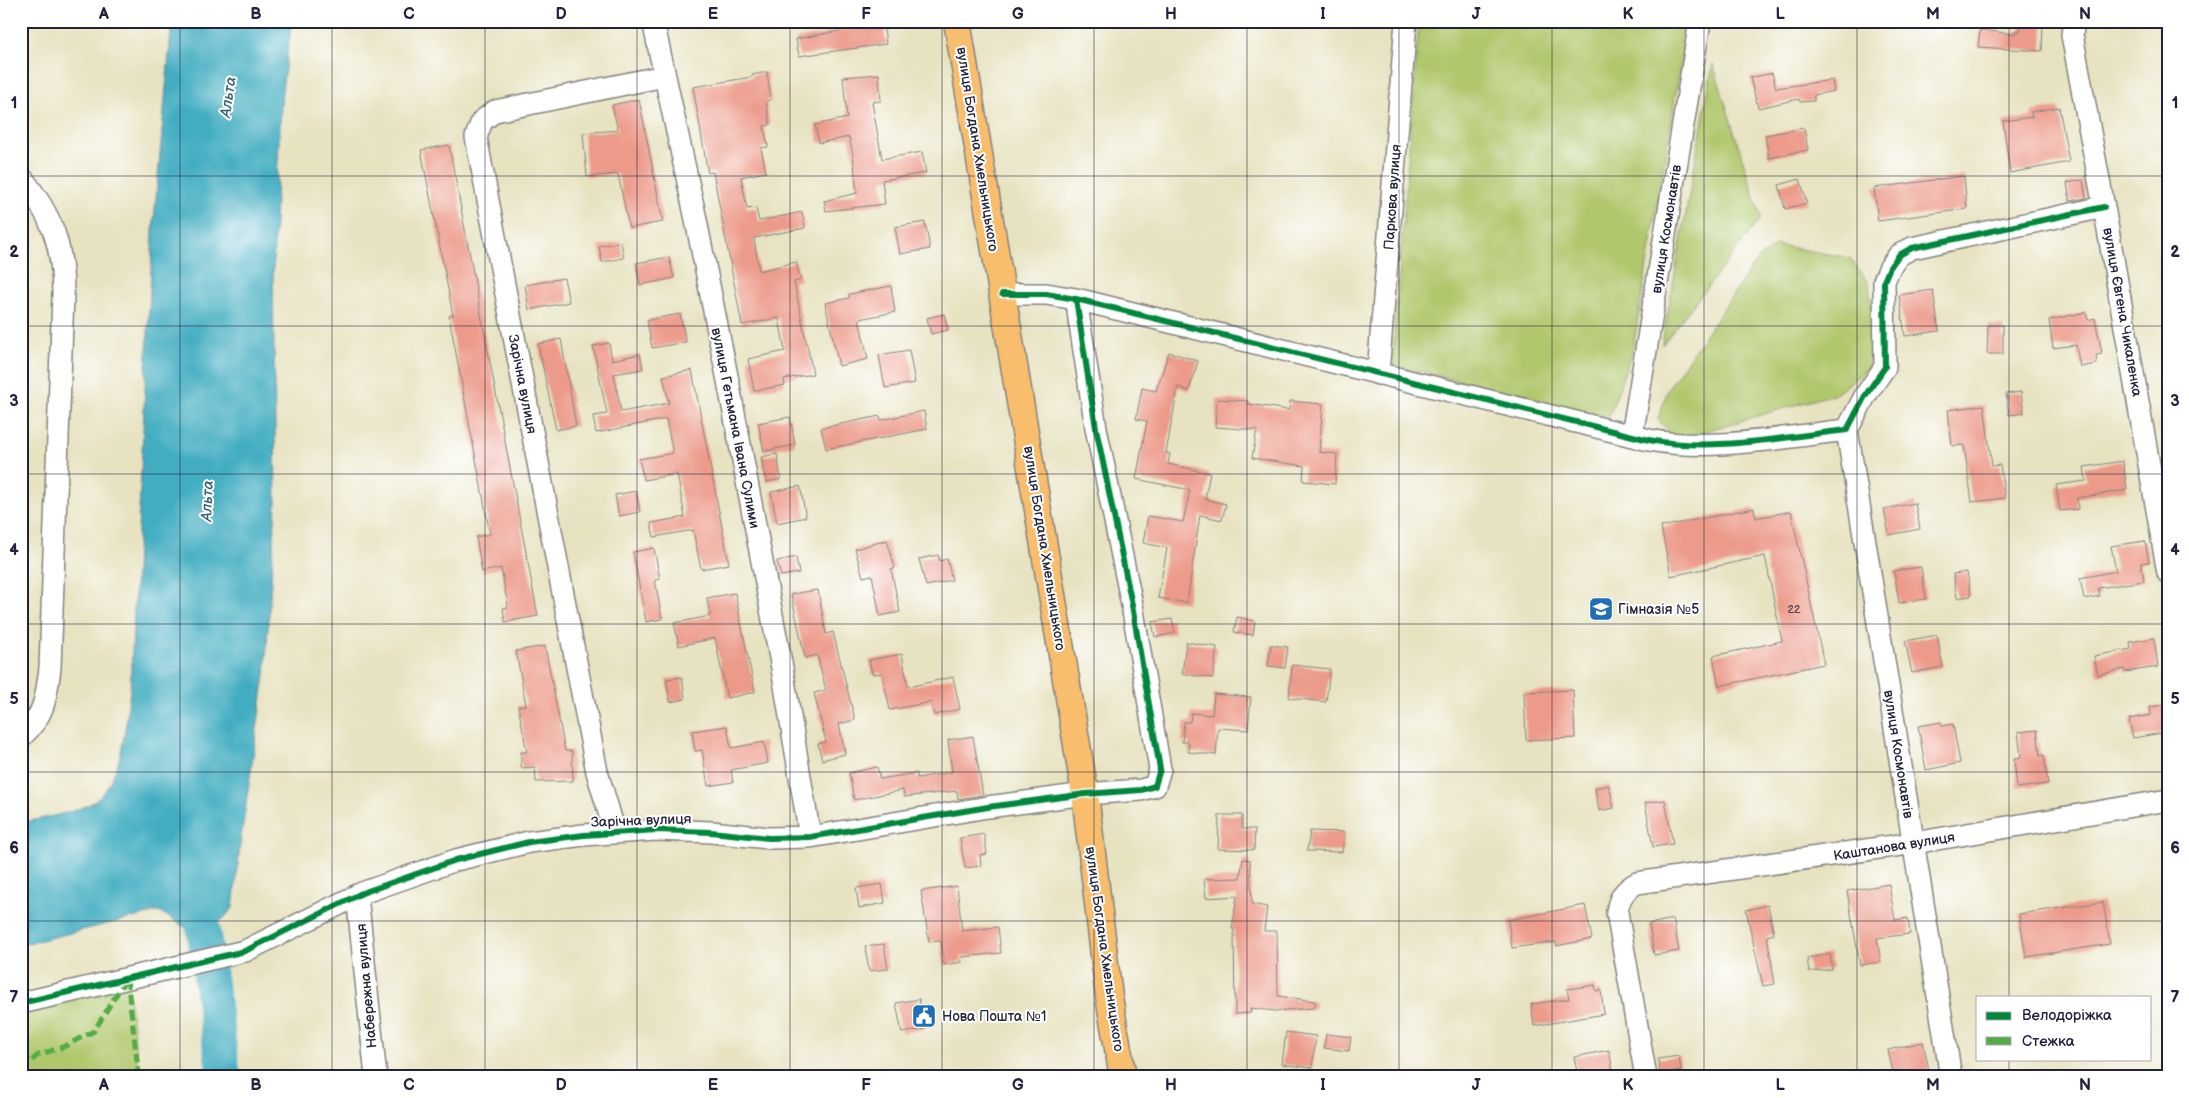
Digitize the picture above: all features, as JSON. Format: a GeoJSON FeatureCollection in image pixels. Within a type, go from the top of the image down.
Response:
{"type":"FeatureCollection","features":[{"type":"Feature","properties":{"kind":"main road","name":"вулиця Богдана Хмельницького"},"geometry":{"type":"LineString","coordinates":[[957,21],[1086,794],[1109,997],[1123,1077]]}},
{"type":"Feature","properties":{"kind":"street","name":"вулиця Гетьмана Івана Сулими"},"geometry":{"type":"LineString","coordinates":[[653,21],[694,210],[728,386],[782,668],[810,838]]}},
{"type":"Feature","properties":{"kind":"street","name":"Паркова вулиця"},"geometry":{"type":"LineString","coordinates":[[1378,374],[1406,21]]}},
{"type":"Feature","properties":{"kind":"street","name":"вулиця Космонавтів"},"geometry":{"type":"LineString","coordinates":[[1632,436],[1700,21]]}},
{"type":"Feature","properties":{"kind":"street","name":"вулиця Євгена Чикаленка"},"geometry":{"type":"LineString","coordinates":[[2074,21],[2072,35],[2168,573]]}},
{"type":"Feature","properties":{"kind":"street","name":"Зарічна вулиця"},"geometry":{"type":"LineString","coordinates":[[615,832],[597,772],[476,137],[482,121],[496,111],[664,76]]}},
{"type":"Feature","properties":{"kind":"street"},"geometry":{"type":"LineString","coordinates":[[21,177],[37,199],[56,235],[63,268],[54,596],[50,668],[45,704],[31,728],[21,737]]}},
{"type":"Feature","properties":{"kind":"street"},"geometry":{"type":"LineString","coordinates":[[1002,294],[1046,294],[1076,299],[1632,436],[1675,445],[1700,445],[1847,430],[1865,396],[1885,367],[1884,280],[1890,267],[1899,255],[1912,248],[2104,207]]}},
{"type":"Feature","properties":{"kind":"street","name":"Зарічна вулиця"},"geometry":{"type":"LineString","coordinates":[[21,1004],[235,954],[357,895],[493,850],[556,838],[615,832],[685,830],[769,838],[810,838],[988,807],[1086,794],[1149,789],[1156,786],[1160,770],[1132,605],[1096,428],[1076,299]]}},
{"type":"Feature","properties":{"kind":"street","name":"вулиця Космонавтів"},"geometry":{"type":"LineString","coordinates":[[1847,430],[1951,1077]]}},
{"type":"Feature","properties":{"kind":"street","name":"Каштанова вулиця"},"geometry":{"type":"LineString","coordinates":[[1646,1077],[1617,912],[1622,894],[1638,884],[1914,843],[2168,800]]}},
{"type":"Feature","properties":{"kind":"street","name":"Набережна вулиця"},"geometry":{"type":"LineString","coordinates":[[357,895],[376,1077]]}},
{"type":"Feature","properties":{"kind":"green space"},"geometry":{"type":"Polygon","coordinates":[[[1419,21],[1688,21],[1633,348],[1609,417],[1392,365],[1419,21]]]}},
{"type":"Feature","properties":{"kind":"green space"},"geometry":{"type":"Polygon","coordinates":[[[1713,64],[1761,218],[1662,345],[1713,64]]]}},
{"type":"Feature","properties":{"kind":"green space"},"geometry":{"type":"Polygon","coordinates":[[[1777,245],[1850,258],[1869,283],[1873,323],[1872,365],[1837,393],[1675,440],[1658,419],[1668,389],[1759,257],[1777,245]]]}},
{"type":"Feature","properties":{"kind":"green space"},"geometry":{"type":"Polygon","coordinates":[[[127,978],[139,1077],[21,1077],[21,1003],[127,978]]]}},
{"type":"Feature","properties":{"kind":"water","name":"Альта"},"geometry":{"type":"Polygon","coordinates":[[[172,21],[292,21],[282,90],[273,269],[276,504],[265,675],[241,838],[233,908],[222,920],[189,930],[164,914],[157,912],[21,945],[21,823],[72,811],[88,805],[100,797],[109,785],[124,738],[130,691],[153,231],[172,21]]]}},
{"type":"Feature","properties":{"kind":"building"},"geometry":{"type":"Polygon","coordinates":[[[843,21],[883,21],[886,44],[799,56],[796,39],[844,30],[843,21]]]}},
{"type":"Feature","properties":{"kind":"building"},"geometry":{"type":"Polygon","coordinates":[[[2021,21],[2043,21],[2042,51],[1978,47],[1980,30],[2015,34],[2015,31],[2020,31],[2021,21]]]}},
{"type":"Feature","properties":{"kind":"building"},"geometry":{"type":"Polygon","coordinates":[[[767,72],[771,100],[766,101],[770,125],[764,126],[768,147],[761,148],[766,172],[741,177],[747,209],[756,208],[759,221],[802,212],[805,228],[754,238],[759,271],[796,262],[801,280],[794,282],[813,374],[784,379],[785,385],[754,391],[748,359],[785,351],[779,318],[742,325],[713,172],[708,173],[693,87],[752,77],[752,75],[767,72]]]}},
{"type":"Feature","properties":{"kind":"building"},"geometry":{"type":"Polygon","coordinates":[[[1772,73],[1776,88],[1832,80],[1834,91],[1814,95],[1814,101],[1800,102],[1799,99],[1758,108],[1750,78],[1772,73]]]}},
{"type":"Feature","properties":{"kind":"building"},"geometry":{"type":"Polygon","coordinates":[[[879,74],[881,101],[872,102],[882,159],[922,152],[926,173],[882,180],[885,204],[826,211],[824,201],[857,193],[853,155],[849,137],[819,143],[815,125],[847,118],[843,77],[879,74]]]}},
{"type":"Feature","properties":{"kind":"building"},"geometry":{"type":"Polygon","coordinates":[[[639,99],[663,222],[629,228],[618,174],[587,177],[583,133],[618,130],[612,105],[639,99]]]}},
{"type":"Feature","properties":{"kind":"building"},"geometry":{"type":"Polygon","coordinates":[[[2059,107],[2069,162],[2010,173],[2003,121],[2032,117],[2031,112],[2059,107]]]}},
{"type":"Feature","properties":{"kind":"building"},"geometry":{"type":"Polygon","coordinates":[[[1804,128],[1808,150],[1769,158],[1765,135],[1804,128]]]}},
{"type":"Feature","properties":{"kind":"building"},"geometry":{"type":"Polygon","coordinates":[[[449,145],[538,616],[505,622],[503,608],[508,607],[501,568],[482,572],[476,537],[490,534],[449,316],[453,315],[421,150],[449,145]]]}},
{"type":"Feature","properties":{"kind":"building"},"geometry":{"type":"Polygon","coordinates":[[[1964,176],[1967,209],[1878,221],[1874,188],[1964,176]]]}},
{"type":"Feature","properties":{"kind":"building"},"geometry":{"type":"Polygon","coordinates":[[[1800,179],[1807,203],[1785,209],[1779,185],[1800,179]]]}},
{"type":"Feature","properties":{"kind":"building"},"geometry":{"type":"Polygon","coordinates":[[[2083,180],[2086,198],[2070,201],[2067,183],[2083,180]]]}},
{"type":"Feature","properties":{"kind":"building"},"geometry":{"type":"Polygon","coordinates":[[[925,222],[930,249],[900,254],[895,227],[925,222]]]}},
{"type":"Feature","properties":{"kind":"building"},"geometry":{"type":"Polygon","coordinates":[[[621,242],[624,258],[602,262],[599,246],[621,242]]]}},
{"type":"Feature","properties":{"kind":"building"},"geometry":{"type":"Polygon","coordinates":[[[669,257],[674,278],[640,285],[636,263],[669,257]]]}},
{"type":"Feature","properties":{"kind":"building"},"geometry":{"type":"Polygon","coordinates":[[[564,278],[569,302],[529,310],[525,285],[564,278]]]}},
{"type":"Feature","properties":{"kind":"building"},"geometry":{"type":"Polygon","coordinates":[[[891,286],[895,312],[859,319],[868,359],[839,366],[825,303],[849,298],[849,294],[891,286]]]}},
{"type":"Feature","properties":{"kind":"building"},"geometry":{"type":"Polygon","coordinates":[[[1933,290],[1939,331],[1905,336],[1899,295],[1933,290]]]}},
{"type":"Feature","properties":{"kind":"building"},"geometry":{"type":"Polygon","coordinates":[[[2086,312],[2088,320],[2095,318],[2102,354],[2096,355],[2097,364],[2080,367],[2076,345],[2053,348],[2049,320],[2086,312]]]}},
{"type":"Feature","properties":{"kind":"building"},"geometry":{"type":"Polygon","coordinates":[[[680,314],[686,342],[652,348],[647,320],[680,314]]]}},
{"type":"Feature","properties":{"kind":"building"},"geometry":{"type":"Polygon","coordinates":[[[944,314],[948,330],[931,334],[927,318],[944,314]]]}},
{"type":"Feature","properties":{"kind":"building"},"geometry":{"type":"Polygon","coordinates":[[[1988,325],[2003,325],[2003,354],[1987,354],[1988,325]]]}},
{"type":"Feature","properties":{"kind":"building"},"geometry":{"type":"Polygon","coordinates":[[[561,339],[576,426],[556,430],[538,344],[561,339]]]}},
{"type":"Feature","properties":{"kind":"building"},"geometry":{"type":"Polygon","coordinates":[[[609,343],[612,360],[640,354],[643,369],[614,374],[621,412],[669,403],[663,376],[692,370],[729,564],[701,569],[693,530],[654,537],[651,523],[685,517],[677,474],[644,480],[639,459],[673,453],[666,419],[596,433],[593,416],[607,414],[593,346],[609,343]]]}},
{"type":"Feature","properties":{"kind":"building"},"geometry":{"type":"Polygon","coordinates":[[[909,350],[915,383],[885,388],[879,355],[909,350]]]}},
{"type":"Feature","properties":{"kind":"building"},"geometry":{"type":"Polygon","coordinates":[[[1169,352],[1198,361],[1189,391],[1178,387],[1166,453],[1170,454],[1168,464],[1210,473],[1205,499],[1226,504],[1222,520],[1200,515],[1187,603],[1158,598],[1167,548],[1143,543],[1148,516],[1183,522],[1190,490],[1136,479],[1147,421],[1136,419],[1142,388],[1156,391],[1169,352]]]}},
{"type":"Feature","properties":{"kind":"building"},"geometry":{"type":"Polygon","coordinates":[[[2021,392],[2024,413],[2009,415],[2006,394],[2021,392]]]}},
{"type":"Feature","properties":{"kind":"building"},"geometry":{"type":"Polygon","coordinates":[[[1217,399],[1248,401],[1248,404],[1289,410],[1290,401],[1323,404],[1319,452],[1337,454],[1335,484],[1303,481],[1304,466],[1252,458],[1257,430],[1215,427],[1217,399]]]}},
{"type":"Feature","properties":{"kind":"building"},"geometry":{"type":"Polygon","coordinates":[[[1984,405],[1992,466],[2000,465],[2005,498],[1972,502],[1964,445],[1952,446],[1948,410],[1984,405]]]}},
{"type":"Feature","properties":{"kind":"building"},"geometry":{"type":"Polygon","coordinates":[[[924,411],[927,429],[826,449],[821,428],[880,416],[881,420],[924,411]]]}},
{"type":"Feature","properties":{"kind":"building"},"geometry":{"type":"Polygon","coordinates":[[[790,417],[795,445],[764,451],[758,423],[790,417]]]}},
{"type":"Feature","properties":{"kind":"building"},"geometry":{"type":"Polygon","coordinates":[[[777,454],[781,479],[766,482],[761,457],[777,454]]]}},
{"type":"Feature","properties":{"kind":"building"},"geometry":{"type":"Polygon","coordinates":[[[2123,461],[2127,490],[2077,498],[2078,509],[2060,511],[2056,485],[2086,481],[2084,467],[2123,461]]]}},
{"type":"Feature","properties":{"kind":"building"},"geometry":{"type":"Polygon","coordinates":[[[800,486],[806,517],[777,523],[771,492],[800,486]]]}},
{"type":"Feature","properties":{"kind":"building"},"geometry":{"type":"Polygon","coordinates":[[[636,491],[640,512],[619,516],[615,495],[636,491]]]}},
{"type":"Feature","properties":{"kind":"building"},"geometry":{"type":"Polygon","coordinates":[[[1915,503],[1920,529],[1889,535],[1884,509],[1915,503]]]}},
{"type":"Feature","properties":{"kind":"building","name":"Гімназія №5"},"geometry":{"type":"Polygon","coordinates":[[[1754,508],[1756,518],[1791,511],[1824,664],[1719,686],[1713,656],[1782,641],[1765,556],[1671,576],[1661,527],[1754,508]]]}},
{"type":"Feature","properties":{"kind":"building"},"geometry":{"type":"Polygon","coordinates":[[[887,540],[895,568],[891,569],[900,612],[880,616],[872,575],[863,577],[855,549],[887,540]]]}},
{"type":"Feature","properties":{"kind":"building"},"geometry":{"type":"Polygon","coordinates":[[[2145,541],[2149,562],[2141,563],[2144,581],[2098,588],[2100,596],[2084,599],[2080,578],[2116,571],[2111,546],[2145,541]]]}},
{"type":"Feature","properties":{"kind":"building"},"geometry":{"type":"Polygon","coordinates":[[[654,548],[660,579],[655,580],[662,619],[646,622],[633,552],[654,548]]]}},
{"type":"Feature","properties":{"kind":"building"},"geometry":{"type":"Polygon","coordinates":[[[938,555],[940,561],[947,559],[952,580],[926,586],[919,559],[938,555]]]}},
{"type":"Feature","properties":{"kind":"building"},"geometry":{"type":"Polygon","coordinates":[[[796,557],[799,573],[781,576],[777,561],[796,557]]]}},
{"type":"Feature","properties":{"kind":"building"},"geometry":{"type":"Polygon","coordinates":[[[1921,567],[1926,599],[1899,603],[1894,571],[1921,567]]]}},
{"type":"Feature","properties":{"kind":"building"},"geometry":{"type":"Polygon","coordinates":[[[1967,572],[1971,596],[1957,598],[1953,574],[1967,572]]]}},
{"type":"Feature","properties":{"kind":"building"},"geometry":{"type":"Polygon","coordinates":[[[818,590],[826,634],[833,632],[855,720],[839,724],[845,754],[822,760],[818,744],[826,742],[814,693],[826,690],[817,655],[805,658],[791,594],[818,590]]]}},
{"type":"Feature","properties":{"kind":"building"},"geometry":{"type":"Polygon","coordinates":[[[735,593],[755,692],[727,698],[715,638],[679,646],[674,623],[710,616],[707,598],[735,593]]]}},
{"type":"Feature","properties":{"kind":"building"},"geometry":{"type":"Polygon","coordinates":[[[1237,617],[1255,621],[1253,635],[1234,632],[1237,617]]]}},
{"type":"Feature","properties":{"kind":"building"},"geometry":{"type":"Polygon","coordinates":[[[1172,619],[1175,633],[1155,637],[1152,622],[1172,619]]]}},
{"type":"Feature","properties":{"kind":"building"},"geometry":{"type":"Polygon","coordinates":[[[1937,635],[1943,667],[1912,673],[1905,641],[1937,635]]]}},
{"type":"Feature","properties":{"kind":"building"},"geometry":{"type":"Polygon","coordinates":[[[2154,638],[2158,667],[2125,672],[2124,669],[2098,675],[2094,656],[2131,649],[2130,642],[2154,638]]]}},
{"type":"Feature","properties":{"kind":"building"},"geometry":{"type":"Polygon","coordinates":[[[1186,642],[1217,647],[1213,678],[1182,674],[1186,642]]]}},
{"type":"Feature","properties":{"kind":"building"},"geometry":{"type":"Polygon","coordinates":[[[1271,645],[1288,647],[1285,668],[1268,666],[1271,645]]]}},
{"type":"Feature","properties":{"kind":"building"},"geometry":{"type":"Polygon","coordinates":[[[545,646],[565,751],[572,751],[573,781],[536,782],[535,767],[521,768],[521,752],[527,752],[518,706],[526,705],[516,651],[545,646]]]}},
{"type":"Feature","properties":{"kind":"building"},"geometry":{"type":"Polygon","coordinates":[[[902,654],[908,687],[953,677],[960,709],[934,715],[931,702],[890,710],[882,673],[872,674],[869,660],[902,654]]]}},
{"type":"Feature","properties":{"kind":"building"},"geometry":{"type":"Polygon","coordinates":[[[1292,665],[1330,669],[1326,702],[1289,698],[1292,665]]]}},
{"type":"Feature","properties":{"kind":"building"},"geometry":{"type":"Polygon","coordinates":[[[682,677],[685,699],[670,702],[666,679],[682,677]]]}},
{"type":"Feature","properties":{"kind":"building"},"geometry":{"type":"Polygon","coordinates":[[[1573,690],[1575,738],[1526,740],[1524,692],[1573,690]]]}},
{"type":"Feature","properties":{"kind":"building"},"geometry":{"type":"Polygon","coordinates":[[[1214,694],[1251,697],[1248,730],[1218,728],[1216,755],[1188,752],[1189,742],[1182,742],[1184,722],[1190,722],[1191,713],[1212,715],[1214,694]]]}},
{"type":"Feature","properties":{"kind":"building"},"geometry":{"type":"Polygon","coordinates":[[[2164,705],[2168,732],[2133,738],[2129,719],[2151,715],[2150,707],[2164,705]]]}},
{"type":"Feature","properties":{"kind":"building"},"geometry":{"type":"Polygon","coordinates":[[[1941,722],[1942,726],[1953,724],[1960,763],[1926,770],[1918,726],[1941,722]]]}},
{"type":"Feature","properties":{"kind":"building"},"geometry":{"type":"Polygon","coordinates":[[[727,726],[731,748],[764,742],[768,763],[731,770],[733,782],[708,786],[702,750],[695,751],[692,731],[727,726]]]}},
{"type":"Feature","properties":{"kind":"building"},"geometry":{"type":"Polygon","coordinates":[[[2037,730],[2040,756],[2044,755],[2048,784],[2017,788],[2014,759],[2021,758],[2018,732],[2037,730]]]}},
{"type":"Feature","properties":{"kind":"building"},"geometry":{"type":"Polygon","coordinates":[[[973,736],[983,795],[958,799],[957,791],[904,797],[903,790],[854,800],[849,773],[877,767],[880,779],[917,773],[917,778],[952,772],[948,740],[973,736]]]}},
{"type":"Feature","properties":{"kind":"building"},"geometry":{"type":"Polygon","coordinates":[[[1609,785],[1614,808],[1599,811],[1595,788],[1609,785]]]}},
{"type":"Feature","properties":{"kind":"building"},"geometry":{"type":"Polygon","coordinates":[[[1665,800],[1673,844],[1653,847],[1645,803],[1665,800]]]}},
{"type":"Feature","properties":{"kind":"building"},"geometry":{"type":"Polygon","coordinates":[[[1219,815],[1242,815],[1242,829],[1255,829],[1254,850],[1218,849],[1219,815]]]}},
{"type":"Feature","properties":{"kind":"building"},"geometry":{"type":"Polygon","coordinates":[[[1310,831],[1345,832],[1342,852],[1307,851],[1310,831]]]}},
{"type":"Feature","properties":{"kind":"building"},"geometry":{"type":"Polygon","coordinates":[[[984,834],[987,854],[980,855],[981,866],[965,868],[960,838],[984,834]]]}},
{"type":"Feature","properties":{"kind":"building"},"geometry":{"type":"Polygon","coordinates":[[[1243,859],[1250,860],[1252,904],[1267,907],[1264,931],[1277,931],[1278,996],[1315,1001],[1315,1008],[1275,1011],[1250,1008],[1251,1013],[1235,1014],[1234,929],[1232,929],[1237,896],[1206,898],[1204,879],[1240,878],[1243,859]]]}},
{"type":"Feature","properties":{"kind":"building"},"geometry":{"type":"Polygon","coordinates":[[[882,884],[885,903],[859,908],[856,888],[882,884]]]}},
{"type":"Feature","properties":{"kind":"building"},"geometry":{"type":"Polygon","coordinates":[[[1889,884],[1895,920],[1908,918],[1910,934],[1877,938],[1881,962],[1860,965],[1847,891],[1889,884]]]}},
{"type":"Feature","properties":{"kind":"building"},"geometry":{"type":"Polygon","coordinates":[[[957,886],[962,931],[998,927],[1001,953],[961,957],[962,962],[944,965],[941,941],[929,942],[921,891],[957,886]]]}},
{"type":"Feature","properties":{"kind":"building"},"geometry":{"type":"Polygon","coordinates":[[[2103,902],[2110,944],[2026,957],[2019,914],[2103,902]]]}},
{"type":"Feature","properties":{"kind":"building"},"geometry":{"type":"Polygon","coordinates":[[[1585,905],[1592,939],[1556,946],[1556,942],[1512,948],[1508,920],[1585,905]]]}},
{"type":"Feature","properties":{"kind":"building"},"geometry":{"type":"Polygon","coordinates":[[[1768,905],[1774,934],[1767,936],[1775,984],[1763,986],[1746,910],[1768,905]]]}},
{"type":"Feature","properties":{"kind":"building"},"geometry":{"type":"Polygon","coordinates":[[[1673,919],[1679,951],[1654,955],[1649,924],[1673,919]]]}},
{"type":"Feature","properties":{"kind":"building"},"geometry":{"type":"Polygon","coordinates":[[[884,944],[888,969],[869,971],[865,946],[884,944]]]}},
{"type":"Feature","properties":{"kind":"building"},"geometry":{"type":"Polygon","coordinates":[[[1830,954],[1832,969],[1809,972],[1807,958],[1830,954]]]}},
{"type":"Feature","properties":{"kind":"building"},"geometry":{"type":"Polygon","coordinates":[[[1595,985],[1596,991],[1601,990],[1604,1014],[1534,1026],[1531,1004],[1569,999],[1567,989],[1595,985]]]}},
{"type":"Feature","properties":{"kind":"building"},"geometry":{"type":"Polygon","coordinates":[[[919,999],[925,1029],[902,1033],[896,1003],[919,999]]]}},
{"type":"Feature","properties":{"kind":"building"},"geometry":{"type":"Polygon","coordinates":[[[1286,1032],[1316,1036],[1312,1068],[1282,1064],[1286,1032]]]}},
{"type":"Feature","properties":{"kind":"building"},"geometry":{"type":"Polygon","coordinates":[[[1326,1034],[1351,1037],[1349,1051],[1324,1048],[1326,1034]]]}},
{"type":"Feature","properties":{"kind":"building"},"geometry":{"type":"Polygon","coordinates":[[[1923,1042],[1930,1075],[1894,1077],[1888,1050],[1923,1042]]]}},
{"type":"Feature","properties":{"kind":"building"},"geometry":{"type":"Polygon","coordinates":[[[1609,1050],[1614,1077],[1578,1077],[1574,1057],[1609,1050]]]}},
{"type":"Feature","properties":{"kind":"building"},"geometry":{"type":"Polygon","coordinates":[[[1679,1056],[1681,1071],[1660,1074],[1658,1059],[1679,1056]]]}},
{"type":"Feature","properties":{"kind":"waterway"},"geometry":{"type":"LineString","coordinates":[[189,884],[200,906],[224,1077]]}},
{"type":"Feature","properties":{"kind":"marked path"},"geometry":{"type":"LineString","coordinates":[[127,978],[139,1077]]}},
{"type":"Feature","properties":{"kind":"marked path"},"geometry":{"type":"LineString","coordinates":[[21,1070],[38,1055],[63,1047],[94,1031],[126,979]]}},
{"type":"Feature","properties":{"kind":"cycle path"},"geometry":{"type":"LineString","coordinates":[[1002,294],[1046,294],[1076,299],[1649,440],[1698,444],[1748,442],[1847,430],[1865,396],[1885,367],[1884,281],[1890,267],[1899,255],[1912,248],[2104,207]]}},
{"type":"Feature","properties":{"kind":"cycle path"},"geometry":{"type":"LineString","coordinates":[[21,1003],[245,951],[362,893],[456,860],[529,842],[584,835],[656,830],[711,832],[769,838],[810,837],[988,807],[1085,794],[1141,790],[1155,786],[1160,769],[1132,605],[1096,428],[1076,299]]}},
{"type":"Feature","properties":{"kind":"place","name":"Гімназія №5"},"geometry":{"type":"Point","coordinates":[1601,609]}},
{"type":"Feature","properties":{"kind":"place","name":"Нова Пошта №1"},"geometry":{"type":"Point","coordinates":[924,1016]}}]}
